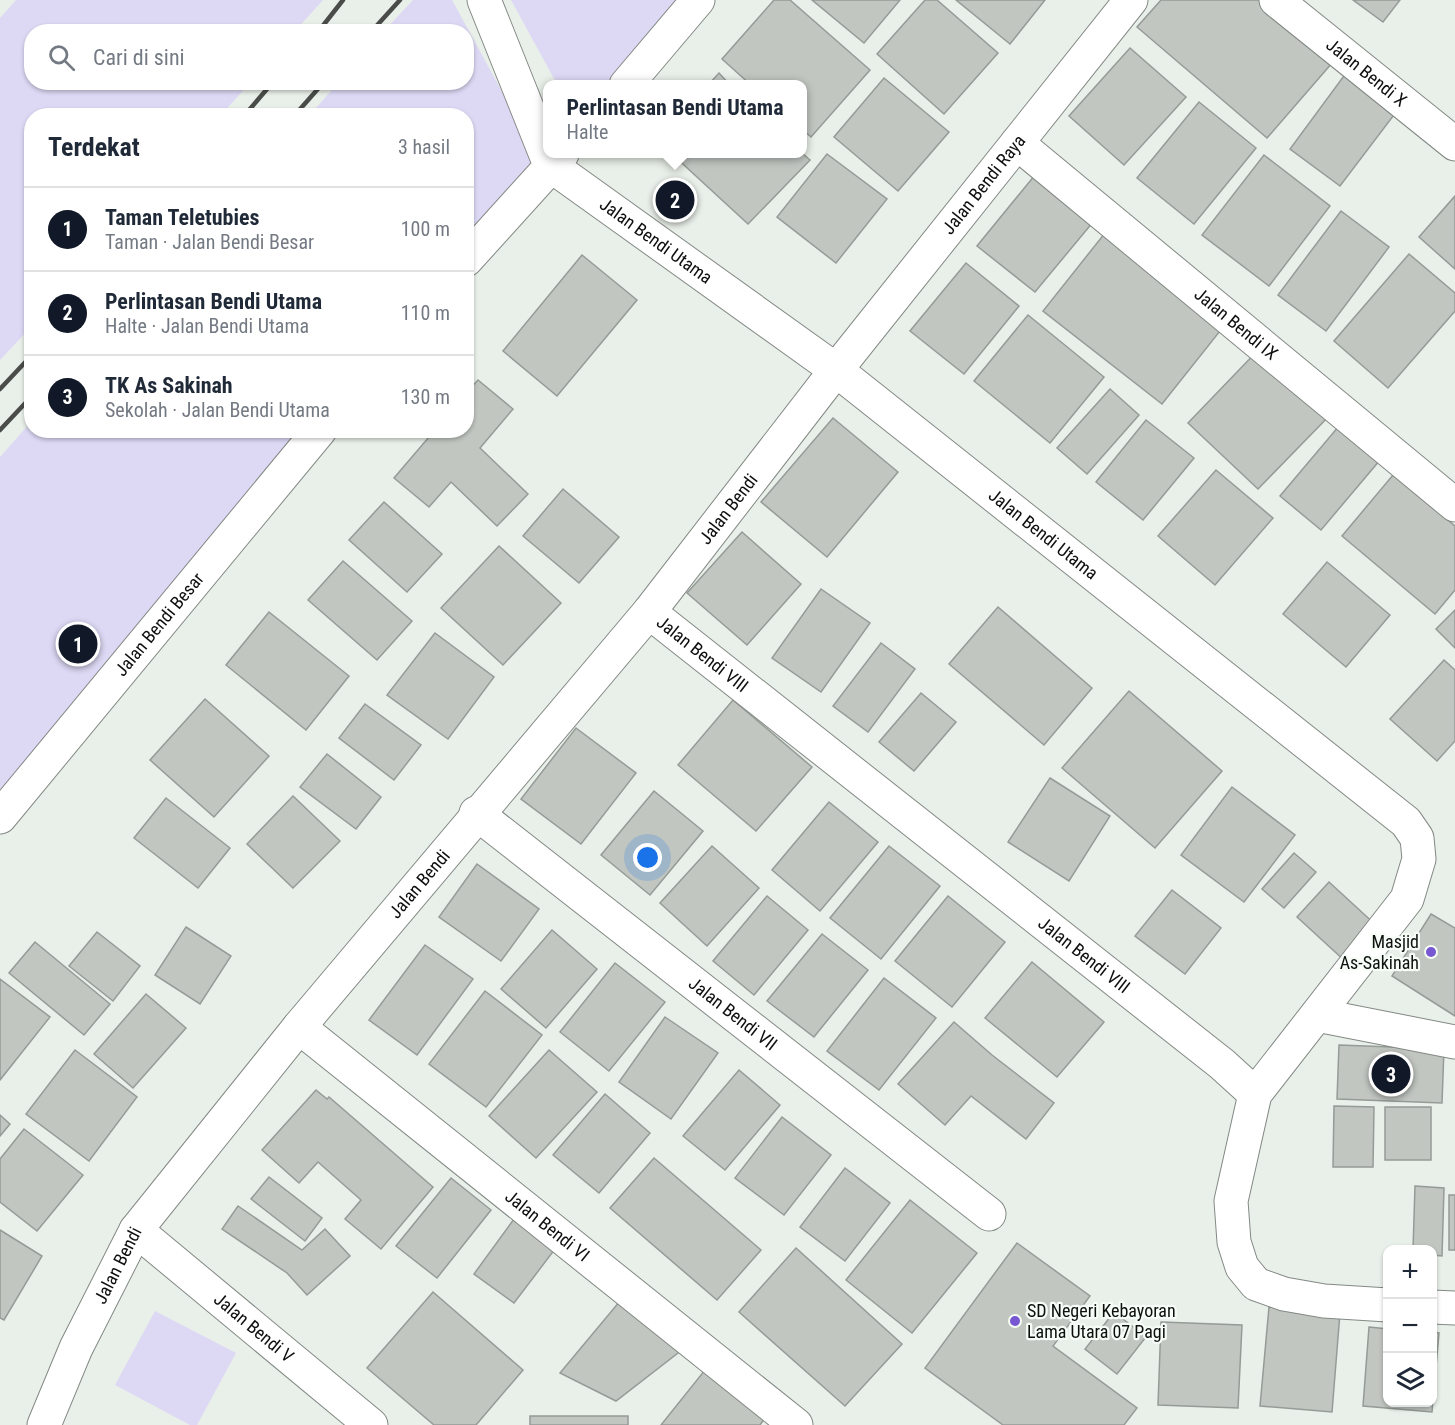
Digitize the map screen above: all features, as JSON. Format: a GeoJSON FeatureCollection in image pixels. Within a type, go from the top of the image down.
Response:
{"type":"FeatureCollection","features":[{"type":"Feature","properties":{"kind":"street"},"geometry":{"type":"LineString","coordinates":[[484,0],[543,130]]}},
{"type":"Feature","properties":{"kind":"street"},"geometry":{"type":"LineString","coordinates":[[629,80],[698,0]]}},
{"type":"Feature","properties":{"kind":"street","name":"Jalan Bendi Raya"},"geometry":{"type":"LineString","coordinates":[[836,370],[1131,0]]}},
{"type":"Feature","properties":{"kind":"street","name":"Jalan Bendi X"},"geometry":{"type":"LineString","coordinates":[[1276,0],[1455,144]]}},
{"type":"Feature","properties":{"kind":"street","name":"Jalan Bendi IX"},"geometry":{"type":"LineString","coordinates":[[1017,143],[1455,505]]}},
{"type":"Feature","properties":{"kind":"street"},"geometry":{"type":"LineString","coordinates":[[474,251],[556,159]]}},
{"type":"Feature","properties":{"kind":"street","name":"Jalan Bendi Utama"},"geometry":{"type":"LineString","coordinates":[[556,159],[836,370],[1406,822],[1417,838],[1419,858],[1407,899],[1254,1094]]}},
{"type":"Feature","properties":{"kind":"street","name":"Jalan Bendi"},"geometry":{"type":"LineString","coordinates":[[44,1425],[76,1348],[136,1230],[298,1027],[476,813],[648,612],[836,370]]}},
{"type":"Feature","properties":{"kind":"street","name":"Jalan Bendi Besar"},"geometry":{"type":"LineString","coordinates":[[0,817],[313,438]]}},
{"type":"Feature","properties":{"kind":"street","name":"Jalan Bendi VIII"},"geometry":{"type":"LineString","coordinates":[[648,612],[1222,1064],[1254,1094]]}},
{"type":"Feature","properties":{"kind":"street","name":"Jalan Bendi VII"},"geometry":{"type":"LineString","coordinates":[[476,813],[989,1214]]}},
{"type":"Feature","properties":{"kind":"street"},"geometry":{"type":"LineString","coordinates":[[1317,1015],[1455,1042]]}},
{"type":"Feature","properties":{"kind":"street","name":"Jalan Bendi VI"},"geometry":{"type":"LineString","coordinates":[[298,1027],[796,1425]]}},
{"type":"Feature","properties":{"kind":"street"},"geometry":{"type":"LineString","coordinates":[[1254,1094],[1231,1201],[1234,1242],[1242,1267],[1256,1284],[1284,1294],[1324,1301],[1383,1305]]}},
{"type":"Feature","properties":{"kind":"street","name":"Jalan Bendi V"},"geometry":{"type":"LineString","coordinates":[[136,1230],[371,1425]]}},
{"type":"Feature","properties":{"kind":"street"},"geometry":{"type":"LineString","coordinates":[[1437,1307],[1455,1308]]}},
{"type":"Feature","properties":{"kind":"shaded area"},"geometry":{"type":"Polygon","coordinates":[[[16,0],[323,0],[301,24],[24,24],[24,90],[244,90],[227,108],[24,108],[24,334],[0,360],[0,18],[16,0]]]}},
{"type":"Feature","properties":{"kind":"shaded area"},"geometry":{"type":"Polygon","coordinates":[[[413,0],[452,0],[465,24],[391,24],[413,0]]]}},
{"type":"Feature","properties":{"kind":"shaded area"},"geometry":{"type":"Polygon","coordinates":[[[511,0],[693,0],[631,80],[555,80],[511,0]]]}},
{"type":"Feature","properties":{"kind":"shaded area"},"geometry":{"type":"Polygon","coordinates":[[[474,40],[548,176],[474,266],[474,108],[316,108],[332,90],[474,90],[474,40]]]}},
{"type":"Feature","properties":{"kind":"shaded area"},"geometry":{"type":"Polygon","coordinates":[[[24,430],[24,438],[330,438],[0,832],[0,457],[24,430]]]}},
{"type":"Feature","properties":{"kind":"shaded area"},"geometry":{"type":"Polygon","coordinates":[[[155,1311],[236,1353],[197,1425],[190,1425],[115,1385],[155,1311]]]}},
{"type":"Feature","properties":{"kind":"building"},"geometry":{"type":"Polygon","coordinates":[[[774,0],[790,0],[870,70],[811,137],[807,133],[807,80],[745,80],[722,59],[774,0]]]}},
{"type":"Feature","properties":{"kind":"building"},"geometry":{"type":"Polygon","coordinates":[[[812,0],[900,0],[864,43],[812,0]]]}},
{"type":"Feature","properties":{"kind":"building"},"geometry":{"type":"Polygon","coordinates":[[[925,0],[937,0],[998,53],[944,114],[877,54],[925,0]]]}},
{"type":"Feature","properties":{"kind":"building"},"geometry":{"type":"Polygon","coordinates":[[[956,0],[1045,0],[1010,44],[956,0]]]}},
{"type":"Feature","properties":{"kind":"building"},"geometry":{"type":"Polygon","coordinates":[[[1161,0],[1259,0],[1332,63],[1267,138],[1137,27],[1161,0]]]}},
{"type":"Feature","properties":{"kind":"building"},"geometry":{"type":"Polygon","coordinates":[[[1353,0],[1400,0],[1383,22],[1353,0]]]}},
{"type":"Feature","properties":{"kind":"building"},"geometry":{"type":"Polygon","coordinates":[[[1130,48],[1186,97],[1124,165],[1069,116],[1130,48]]]}},
{"type":"Feature","properties":{"kind":"building"},"geometry":{"type":"Polygon","coordinates":[[[1349,69],[1400,107],[1340,186],[1290,149],[1349,69]]]}},
{"type":"Feature","properties":{"kind":"building"},"geometry":{"type":"Polygon","coordinates":[[[719,73],[725,80],[713,80],[719,73]]]}},
{"type":"Feature","properties":{"kind":"building"},"geometry":{"type":"Polygon","coordinates":[[[884,78],[949,132],[898,191],[834,137],[884,78]]]}},
{"type":"Feature","properties":{"kind":"building"},"geometry":{"type":"Polygon","coordinates":[[[1199,102],[1256,148],[1194,224],[1137,178],[1199,102]]]}},
{"type":"Feature","properties":{"kind":"building"},"geometry":{"type":"Polygon","coordinates":[[[827,154],[887,199],[836,263],[777,217],[827,154]]]}},
{"type":"Feature","properties":{"kind":"building"},"geometry":{"type":"Polygon","coordinates":[[[1264,155],[1330,206],[1269,286],[1202,235],[1264,155]]]}},
{"type":"Feature","properties":{"kind":"building"},"geometry":{"type":"Polygon","coordinates":[[[807,157],[810,160],[748,224],[676,158],[807,157]]]}},
{"type":"Feature","properties":{"kind":"building"},"geometry":{"type":"Polygon","coordinates":[[[1035,175],[1093,222],[1035,292],[977,246],[1035,175]]]}},
{"type":"Feature","properties":{"kind":"building"},"geometry":{"type":"Polygon","coordinates":[[[1455,196],[1455,269],[1419,237],[1455,196]]]}},
{"type":"Feature","properties":{"kind":"building"},"geometry":{"type":"Polygon","coordinates":[[[1341,211],[1389,247],[1326,331],[1278,295],[1341,211]]]}},
{"type":"Feature","properties":{"kind":"building"},"geometry":{"type":"Polygon","coordinates":[[[1109,228],[1228,321],[1162,404],[1043,311],[1109,228]]]}},
{"type":"Feature","properties":{"kind":"building"},"geometry":{"type":"Polygon","coordinates":[[[1409,254],[1455,293],[1455,311],[1388,388],[1334,341],[1409,254]]]}},
{"type":"Feature","properties":{"kind":"building"},"geometry":{"type":"Polygon","coordinates":[[[582,255],[637,300],[557,396],[503,351],[582,255]]]}},
{"type":"Feature","properties":{"kind":"building"},"geometry":{"type":"Polygon","coordinates":[[[966,263],[1019,306],[964,374],[910,331],[966,263]]]}},
{"type":"Feature","properties":{"kind":"building"},"geometry":{"type":"Polygon","coordinates":[[[1028,315],[1104,377],[1050,443],[974,381],[1028,315]]]}},
{"type":"Feature","properties":{"kind":"building"},"geometry":{"type":"Polygon","coordinates":[[[1262,346],[1332,413],[1258,489],[1188,423],[1262,346]]]}},
{"type":"Feature","properties":{"kind":"building"},"geometry":{"type":"Polygon","coordinates":[[[478,380],[513,409],[480,448],[528,494],[497,526],[451,482],[429,507],[394,478],[428,438],[474,438],[474,384],[478,380]]]}},
{"type":"Feature","properties":{"kind":"building"},"geometry":{"type":"Polygon","coordinates":[[[1110,389],[1139,415],[1087,474],[1057,448],[1110,389]]]}},
{"type":"Feature","properties":{"kind":"building"},"geometry":{"type":"Polygon","coordinates":[[[833,418],[898,472],[827,557],[761,502],[833,418]]]}},
{"type":"Feature","properties":{"kind":"building"},"geometry":{"type":"Polygon","coordinates":[[[1146,420],[1194,458],[1143,520],[1096,482],[1146,420]]]}},
{"type":"Feature","properties":{"kind":"building"},"geometry":{"type":"Polygon","coordinates":[[[1339,426],[1380,460],[1321,530],[1280,496],[1339,426]]]}},
{"type":"Feature","properties":{"kind":"building"},"geometry":{"type":"Polygon","coordinates":[[[1216,470],[1273,518],[1215,585],[1158,536],[1216,470]]]}},
{"type":"Feature","properties":{"kind":"building"},"geometry":{"type":"Polygon","coordinates":[[[1393,475],[1455,526],[1455,590],[1435,614],[1342,536],[1393,475]]]}},
{"type":"Feature","properties":{"kind":"building"},"geometry":{"type":"Polygon","coordinates":[[[563,489],[619,537],[579,583],[523,536],[563,489]]]}},
{"type":"Feature","properties":{"kind":"building"},"geometry":{"type":"Polygon","coordinates":[[[384,502],[442,554],[407,592],[349,540],[384,502]]]}},
{"type":"Feature","properties":{"kind":"building"},"geometry":{"type":"Polygon","coordinates":[[[742,532],[801,584],[747,645],[687,593],[742,532]]]}},
{"type":"Feature","properties":{"kind":"building"},"geometry":{"type":"Polygon","coordinates":[[[499,546],[561,603],[503,665],[441,608],[499,546]]]}},
{"type":"Feature","properties":{"kind":"building"},"geometry":{"type":"Polygon","coordinates":[[[343,561],[412,621],[377,660],[308,600],[343,561]]]}},
{"type":"Feature","properties":{"kind":"building"},"geometry":{"type":"Polygon","coordinates":[[[1327,562],[1390,615],[1346,667],[1283,614],[1327,562]]]}},
{"type":"Feature","properties":{"kind":"building"},"geometry":{"type":"Polygon","coordinates":[[[821,589],[870,623],[821,692],[772,658],[821,589]]]}},
{"type":"Feature","properties":{"kind":"building"},"geometry":{"type":"Polygon","coordinates":[[[998,607],[1092,688],[1044,745],[949,664],[998,607]]]}},
{"type":"Feature","properties":{"kind":"building"},"geometry":{"type":"Polygon","coordinates":[[[1455,610],[1455,648],[1436,629],[1455,610]]]}},
{"type":"Feature","properties":{"kind":"building"},"geometry":{"type":"Polygon","coordinates":[[[269,612],[349,676],[306,730],[226,665],[269,612]]]}},
{"type":"Feature","properties":{"kind":"building"},"geometry":{"type":"Polygon","coordinates":[[[435,633],[494,677],[448,739],[387,695],[435,633]]]}},
{"type":"Feature","properties":{"kind":"building"},"geometry":{"type":"Polygon","coordinates":[[[881,643],[915,669],[868,732],[833,706],[881,643]]]}},
{"type":"Feature","properties":{"kind":"building"},"geometry":{"type":"Polygon","coordinates":[[[1444,660],[1455,670],[1455,741],[1437,761],[1390,719],[1444,660]]]}},
{"type":"Feature","properties":{"kind":"building"},"geometry":{"type":"Polygon","coordinates":[[[1129,691],[1222,771],[1155,848],[1062,768],[1129,691]]]}},
{"type":"Feature","properties":{"kind":"building"},"geometry":{"type":"Polygon","coordinates":[[[921,693],[956,722],[914,771],[879,742],[921,693]]]}},
{"type":"Feature","properties":{"kind":"building"},"geometry":{"type":"Polygon","coordinates":[[[205,699],[269,756],[214,817],[150,760],[205,699]]]}},
{"type":"Feature","properties":{"kind":"building"},"geometry":{"type":"Polygon","coordinates":[[[733,700],[812,767],[756,831],[678,765],[733,700]]]}},
{"type":"Feature","properties":{"kind":"building"},"geometry":{"type":"Polygon","coordinates":[[[365,704],[421,745],[394,780],[339,738],[365,704]]]}},
{"type":"Feature","properties":{"kind":"building"},"geometry":{"type":"Polygon","coordinates":[[[576,728],[636,773],[581,844],[521,799],[576,728]]]}},
{"type":"Feature","properties":{"kind":"building"},"geometry":{"type":"Polygon","coordinates":[[[327,754],[381,797],[356,829],[300,787],[327,754]]]}},
{"type":"Feature","properties":{"kind":"building"},"geometry":{"type":"Polygon","coordinates":[[[1050,778],[1110,816],[1069,881],[1008,842],[1050,778]]]}},
{"type":"Feature","properties":{"kind":"building"},"geometry":{"type":"Polygon","coordinates":[[[1232,787],[1295,835],[1244,902],[1181,855],[1232,787]]]}},
{"type":"Feature","properties":{"kind":"building"},"geometry":{"type":"Polygon","coordinates":[[[654,791],[703,831],[650,895],[601,855],[654,791]]]}},
{"type":"Feature","properties":{"kind":"building"},"geometry":{"type":"Polygon","coordinates":[[[293,796],[340,841],[293,888],[247,844],[293,796]]]}},
{"type":"Feature","properties":{"kind":"building"},"geometry":{"type":"Polygon","coordinates":[[[166,798],[230,848],[198,888],[134,838],[166,798]]]}},
{"type":"Feature","properties":{"kind":"building"},"geometry":{"type":"Polygon","coordinates":[[[829,802],[878,842],[820,911],[772,870],[829,802]]]}},
{"type":"Feature","properties":{"kind":"building"},"geometry":{"type":"Polygon","coordinates":[[[712,846],[759,888],[707,946],[660,903],[712,846]]]}},
{"type":"Feature","properties":{"kind":"building"},"geometry":{"type":"Polygon","coordinates":[[[889,846],[940,886],[881,959],[830,918],[889,846]]]}},
{"type":"Feature","properties":{"kind":"building"},"geometry":{"type":"Polygon","coordinates":[[[1294,853],[1316,872],[1284,908],[1262,889],[1294,853]]]}},
{"type":"Feature","properties":{"kind":"building"},"geometry":{"type":"Polygon","coordinates":[[[477,864],[539,909],[501,961],[439,917],[477,864]]]}},
{"type":"Feature","properties":{"kind":"building"},"geometry":{"type":"Polygon","coordinates":[[[1329,882],[1378,927],[1346,962],[1297,917],[1329,882]]]}},
{"type":"Feature","properties":{"kind":"building"},"geometry":{"type":"Polygon","coordinates":[[[1172,890],[1221,928],[1185,974],[1135,936],[1172,890]]]}},
{"type":"Feature","properties":{"kind":"building"},"geometry":{"type":"Polygon","coordinates":[[[767,896],[808,930],[754,995],[713,961],[767,896]]]}},
{"type":"Feature","properties":{"kind":"building"},"geometry":{"type":"Polygon","coordinates":[[[948,896],[1005,942],[952,1007],[895,961],[948,896]]]}},
{"type":"Feature","properties":{"kind":"building","name":"Masjid As-Sakinah"},"geometry":{"type":"Polygon","coordinates":[[[1431,914],[1455,928],[1455,1016],[1392,976],[1431,914]]]}},
{"type":"Feature","properties":{"kind":"building"},"geometry":{"type":"Polygon","coordinates":[[[186,927],[231,956],[200,1004],[155,975],[186,927]]]}},
{"type":"Feature","properties":{"kind":"building"},"geometry":{"type":"Polygon","coordinates":[[[552,930],[597,969],[546,1028],[501,989],[552,930]]]}},
{"type":"Feature","properties":{"kind":"building"},"geometry":{"type":"Polygon","coordinates":[[[97,932],[140,966],[113,1001],[69,966],[97,932]]]}},
{"type":"Feature","properties":{"kind":"building"},"geometry":{"type":"Polygon","coordinates":[[[822,934],[868,970],[814,1037],[767,1001],[822,934]]]}},
{"type":"Feature","properties":{"kind":"building"},"geometry":{"type":"Polygon","coordinates":[[[35,942],[110,1004],[84,1035],[9,973],[35,942]]]}},
{"type":"Feature","properties":{"kind":"building"},"geometry":{"type":"Polygon","coordinates":[[[425,945],[473,979],[417,1055],[369,1020],[425,945]]]}},
{"type":"Feature","properties":{"kind":"building"},"geometry":{"type":"Polygon","coordinates":[[[1032,962],[1104,1022],[1057,1077],[985,1018],[1032,962]]]}},
{"type":"Feature","properties":{"kind":"building"},"geometry":{"type":"Polygon","coordinates":[[[615,963],[665,1002],[609,1071],[560,1032],[615,963]]]}},
{"type":"Feature","properties":{"kind":"building"},"geometry":{"type":"Polygon","coordinates":[[[884,978],[936,1018],[879,1090],[827,1051],[884,978]]]}},
{"type":"Feature","properties":{"kind":"building"},"geometry":{"type":"Polygon","coordinates":[[[0,979],[50,1017],[0,1080],[0,979]]]}},
{"type":"Feature","properties":{"kind":"building"},"geometry":{"type":"Polygon","coordinates":[[[485,991],[542,1035],[486,1107],[429,1064],[485,991]]]}},
{"type":"Feature","properties":{"kind":"building"},"geometry":{"type":"Polygon","coordinates":[[[146,994],[186,1028],[133,1088],[94,1054],[146,994]]]}},
{"type":"Feature","properties":{"kind":"building"},"geometry":{"type":"Polygon","coordinates":[[[665,1017],[718,1053],[671,1119],[619,1082],[665,1017]]]}},
{"type":"Feature","properties":{"kind":"building"},"geometry":{"type":"Polygon","coordinates":[[[954,1022],[1054,1103],[1026,1139],[971,1096],[945,1125],[898,1084],[954,1022]]]}},
{"type":"Feature","properties":{"kind":"building"},"geometry":{"type":"Polygon","coordinates":[[[1339,1045],[1444,1049],[1442,1103],[1337,1099],[1339,1045]]]}},
{"type":"Feature","properties":{"kind":"building"},"geometry":{"type":"Polygon","coordinates":[[[75,1050],[137,1097],[89,1161],[26,1114],[75,1050]]]}},
{"type":"Feature","properties":{"kind":"building"},"geometry":{"type":"Polygon","coordinates":[[[549,1050],[597,1092],[536,1158],[489,1116],[549,1050]]]}},
{"type":"Feature","properties":{"kind":"building"},"geometry":{"type":"Polygon","coordinates":[[[739,1070],[780,1105],[725,1170],[683,1136],[739,1070]]]}},
{"type":"Feature","properties":{"kind":"building"},"geometry":{"type":"Polygon","coordinates":[[[316,1090],[327,1099],[329,1097],[433,1187],[381,1249],[345,1219],[361,1200],[318,1162],[299,1183],[262,1150],[316,1090]]]}},
{"type":"Feature","properties":{"kind":"building"},"geometry":{"type":"Polygon","coordinates":[[[605,1094],[650,1133],[599,1193],[553,1155],[605,1094]]]}},
{"type":"Feature","properties":{"kind":"building"},"geometry":{"type":"Polygon","coordinates":[[[1334,1106],[1374,1107],[1373,1167],[1333,1167],[1334,1106]]]}},
{"type":"Feature","properties":{"kind":"building"},"geometry":{"type":"Polygon","coordinates":[[[1385,1107],[1431,1107],[1431,1160],[1385,1160],[1385,1107]]]}},
{"type":"Feature","properties":{"kind":"building"},"geometry":{"type":"Polygon","coordinates":[[[0,1115],[10,1124],[0,1136],[0,1115]]]}},
{"type":"Feature","properties":{"kind":"building"},"geometry":{"type":"Polygon","coordinates":[[[782,1117],[831,1155],[784,1215],[735,1178],[782,1117]]]}},
{"type":"Feature","properties":{"kind":"building"},"geometry":{"type":"Polygon","coordinates":[[[24,1129],[83,1175],[37,1231],[0,1202],[0,1159],[24,1129]]]}},
{"type":"Feature","properties":{"kind":"building"},"geometry":{"type":"Polygon","coordinates":[[[654,1158],[761,1250],[717,1300],[610,1208],[654,1158]]]}},
{"type":"Feature","properties":{"kind":"building"},"geometry":{"type":"Polygon","coordinates":[[[845,1168],[890,1203],[845,1261],[800,1227],[845,1168]]]}},
{"type":"Feature","properties":{"kind":"building"},"geometry":{"type":"Polygon","coordinates":[[[269,1177],[322,1218],[305,1241],[251,1199],[269,1177]]]}},
{"type":"Feature","properties":{"kind":"building"},"geometry":{"type":"Polygon","coordinates":[[[451,1178],[491,1210],[437,1278],[396,1246],[451,1178]]]}},
{"type":"Feature","properties":{"kind":"building"},"geometry":{"type":"Polygon","coordinates":[[[1415,1186],[1444,1188],[1442,1256],[1437,1256],[1437,1245],[1413,1245],[1415,1186]]]}},
{"type":"Feature","properties":{"kind":"building"},"geometry":{"type":"Polygon","coordinates":[[[1449,1195],[1455,1195],[1455,1250],[1449,1250],[1449,1195]]]}},
{"type":"Feature","properties":{"kind":"building"},"geometry":{"type":"Polygon","coordinates":[[[910,1200],[977,1253],[912,1333],[846,1280],[910,1200]]]}},
{"type":"Feature","properties":{"kind":"building"},"geometry":{"type":"Polygon","coordinates":[[[238,1206],[302,1250],[325,1229],[350,1256],[307,1295],[287,1273],[222,1229],[238,1206]]]}},
{"type":"Feature","properties":{"kind":"building"},"geometry":{"type":"Polygon","coordinates":[[[514,1219],[555,1249],[514,1303],[474,1274],[514,1219]]]}},
{"type":"Feature","properties":{"kind":"building"},"geometry":{"type":"Polygon","coordinates":[[[0,1230],[42,1256],[4,1320],[0,1318],[0,1230]]]}},
{"type":"Feature","properties":{"kind":"building","name":"SD Negeri Kebayoran Lama Utara 07 Pagi"},"geometry":{"type":"Polygon","coordinates":[[[1017,1243],[1090,1296],[1053,1346],[1137,1408],[1124,1425],[1003,1425],[925,1368],[1017,1243]]]}},
{"type":"Feature","properties":{"kind":"building"},"geometry":{"type":"Polygon","coordinates":[[[796,1248],[902,1344],[845,1406],[739,1312],[796,1248]]]}},
{"type":"Feature","properties":{"kind":"building"},"geometry":{"type":"Polygon","coordinates":[[[433,1292],[523,1370],[476,1425],[434,1425],[367,1368],[433,1292]]]}},
{"type":"Feature","properties":{"kind":"building"},"geometry":{"type":"Polygon","coordinates":[[[625,1295],[687,1346],[616,1401],[560,1373],[625,1295]]]}},
{"type":"Feature","properties":{"kind":"building"},"geometry":{"type":"Polygon","coordinates":[[[1269,1307],[1340,1313],[1332,1412],[1260,1406],[1269,1307]]]}},
{"type":"Feature","properties":{"kind":"building"},"geometry":{"type":"Polygon","coordinates":[[[1114,1312],[1146,1337],[1117,1374],[1085,1349],[1114,1312]]]}},
{"type":"Feature","properties":{"kind":"building"},"geometry":{"type":"Polygon","coordinates":[[[1161,1322],[1242,1325],[1238,1408],[1158,1405],[1161,1322]]]}},
{"type":"Feature","properties":{"kind":"building"},"geometry":{"type":"Polygon","coordinates":[[[1369,1327],[1383,1328],[1383,1407],[1432,1407],[1432,1412],[1363,1406],[1369,1327]]]}},
{"type":"Feature","properties":{"kind":"building"},"geometry":{"type":"Polygon","coordinates":[[[1437,1333],[1439,1333],[1437,1356],[1437,1333]]]}},
{"type":"Feature","properties":{"kind":"building"},"geometry":{"type":"Polygon","coordinates":[[[705,1370],[765,1418],[760,1425],[661,1425],[705,1370]]]}},
{"type":"Feature","properties":{"kind":"building"},"geometry":{"type":"Polygon","coordinates":[[[530,1416],[628,1416],[628,1425],[530,1425],[530,1416]]]}},
{"type":"Feature","properties":{"kind":"railway"},"geometry":{"type":"LineString","coordinates":[[324,24],[343,0]]}},
{"type":"Feature","properties":{"kind":"railway"},"geometry":{"type":"LineString","coordinates":[[378,24],[400,0]]}},
{"type":"Feature","properties":{"kind":"railway"},"geometry":{"type":"LineString","coordinates":[[251,108],[266,90]]}},
{"type":"Feature","properties":{"kind":"railway"},"geometry":{"type":"LineString","coordinates":[[301,108],[317,90]]}},
{"type":"Feature","properties":{"kind":"railway"},"geometry":{"type":"LineString","coordinates":[[0,389],[24,364]]}},
{"type":"Feature","properties":{"kind":"railway"},"geometry":{"type":"LineString","coordinates":[[0,430],[24,404]]}},
{"type":"Feature","properties":{"kind":"place","name":"Perlintasan Bendi Utama"},"geometry":{"type":"Point","coordinates":[675,200]}},
{"type":"Feature","properties":{"kind":"place","name":"Taman Teletubies"},"geometry":{"type":"Point","coordinates":[78,644]}},
{"type":"Feature","properties":{"kind":"place","name":"Masjid As-Sakinah"},"geometry":{"type":"Point","coordinates":[1431,952]}},
{"type":"Feature","properties":{"kind":"place","name":"TK As Sakinah"},"geometry":{"type":"Point","coordinates":[1391,1074]}},
{"type":"Feature","properties":{"kind":"place","name":"SD Negeri Kebayoran Lama Utara 07 Pagi"},"geometry":{"type":"Point","coordinates":[1015,1321]}}]}
